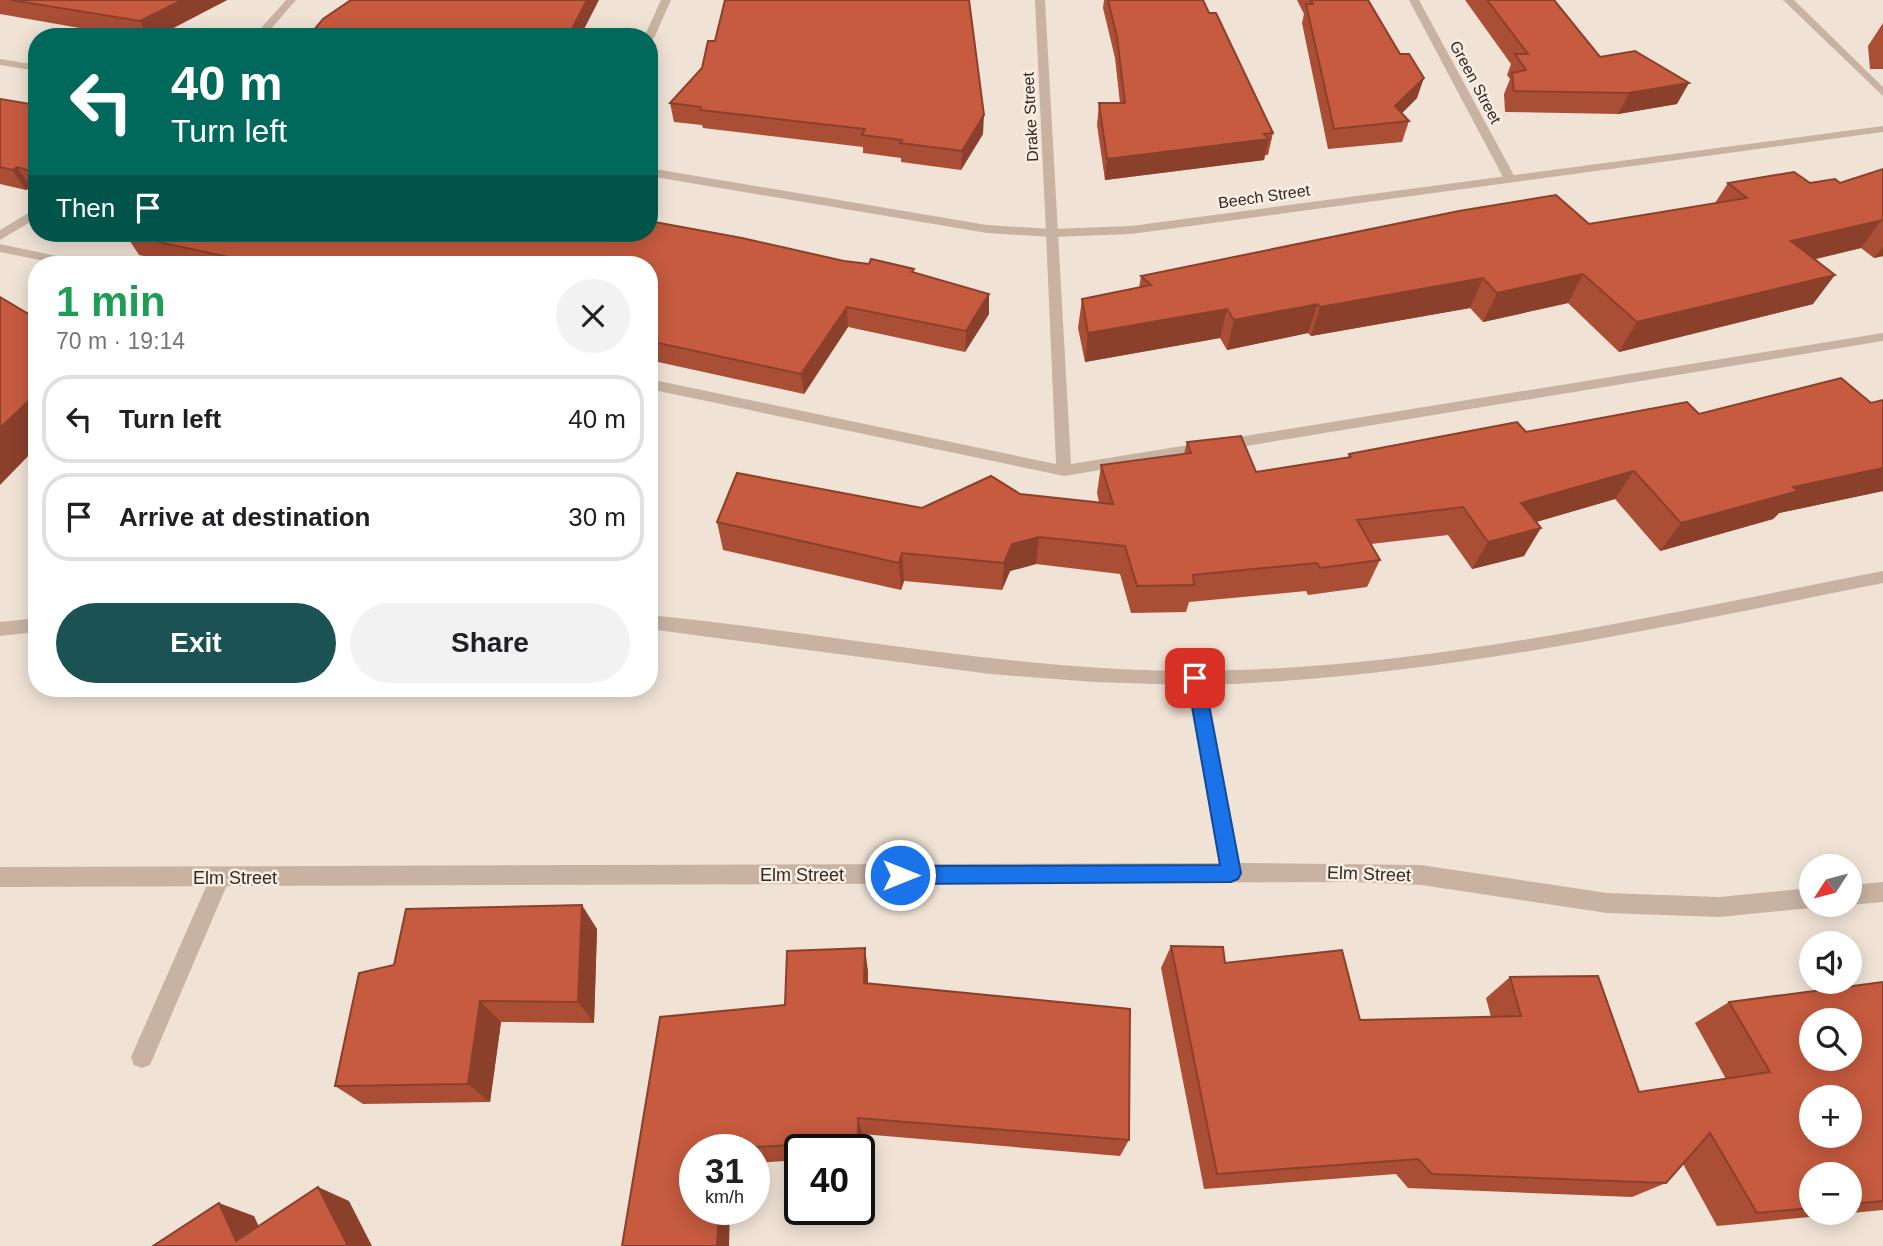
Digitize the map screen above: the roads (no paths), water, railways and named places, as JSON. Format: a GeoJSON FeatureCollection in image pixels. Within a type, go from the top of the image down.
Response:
{"type":"FeatureCollection","features":[{"type":"Feature","properties":{"kind":"street"},"geometry":{"type":"LineString","coordinates":[[266,28],[291,0]]}},
{"type":"Feature","properties":{"kind":"street"},"geometry":{"type":"LineString","coordinates":[[653,28],[666,0]]}},
{"type":"Feature","properties":{"kind":"street","name":"Drake Street"},"geometry":{"type":"LineString","coordinates":[[1040,0],[1064,471]]}},
{"type":"Feature","properties":{"kind":"street","name":"Green Street"},"geometry":{"type":"LineString","coordinates":[[1414,0],[1510,179]]}},
{"type":"Feature","properties":{"kind":"street"},"geometry":{"type":"LineString","coordinates":[[1788,0],[1883,93]]}},
{"type":"Feature","properties":{"kind":"street"},"geometry":{"type":"LineString","coordinates":[[0,61],[28,66]]}},
{"type":"Feature","properties":{"kind":"street","name":"Beech Street"},"geometry":{"type":"LineString","coordinates":[[658,174],[945,223],[1052,233],[1130,230],[1883,129]]}},
{"type":"Feature","properties":{"kind":"street"},"geometry":{"type":"LineString","coordinates":[[0,236],[28,218]]}},
{"type":"Feature","properties":{"kind":"street"},"geometry":{"type":"LineString","coordinates":[[0,248],[38,256]]}},
{"type":"Feature","properties":{"kind":"street"},"geometry":{"type":"LineString","coordinates":[[658,386],[1064,471],[1883,337]]}},
{"type":"Feature","properties":{"kind":"street"},"geometry":{"type":"LineString","coordinates":[[658,623],[731,629],[921,659],[1057,673],[1195,678],[1353,670],[1483,653],[1883,577]]}},
{"type":"Feature","properties":{"kind":"street"},"geometry":{"type":"LineString","coordinates":[[0,629],[28,626]]}},
{"type":"Feature","properties":{"kind":"street"},"geometry":{"type":"LineString","coordinates":[[1195,678],[1231,873]]}},
{"type":"Feature","properties":{"kind":"street","name":"Elm Street"},"geometry":{"type":"LineString","coordinates":[[0,877],[1353,872],[1421,876],[1607,903],[1719,907],[1799,899]]}},
{"type":"Feature","properties":{"kind":"street"},"geometry":{"type":"LineString","coordinates":[[142,1057],[220,878]]}},
{"type":"Feature","properties":{"kind":"street"},"geometry":{"type":"LineString","coordinates":[[1862,894],[1883,891]]}}]}
